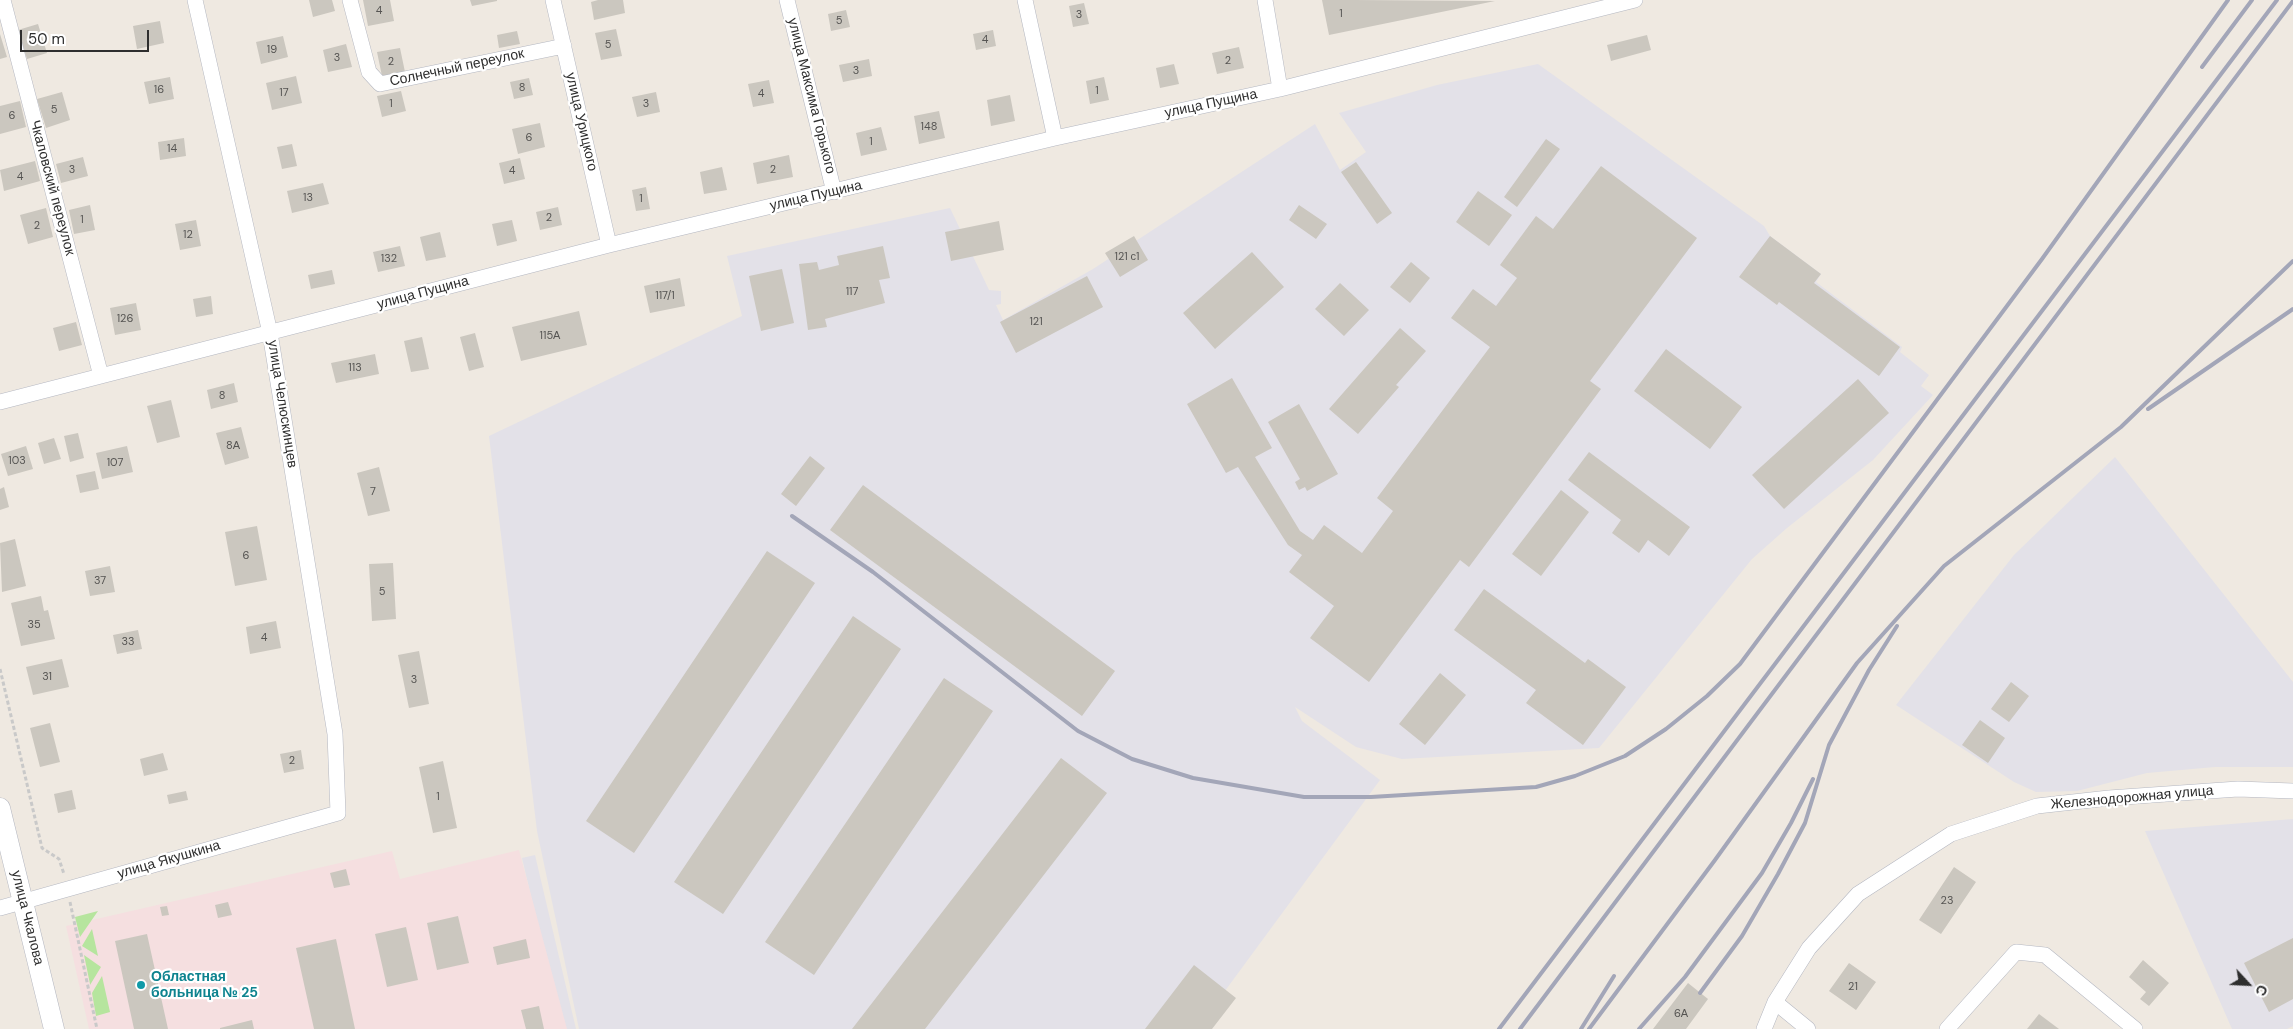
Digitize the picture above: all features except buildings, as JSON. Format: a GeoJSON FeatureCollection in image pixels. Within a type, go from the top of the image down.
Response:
{"type":"FeatureCollection","features":[{"type":"Feature","properties":{"kind":"street","name":"Чкаловский переулок"},"geometry":{"type":"LineString","coordinates":[[2,0],[101,376]]}},
{"type":"Feature","properties":{"kind":"street","name":"улица Челюскинцев"},"geometry":{"type":"LineString","coordinates":[[195,0],[270,333],[335,734],[338,813]]}},
{"type":"Feature","properties":{"kind":"street","name":"Солнечный переулок"},"geometry":{"type":"LineString","coordinates":[[350,0],[369,72],[380,84],[564,46]]}},
{"type":"Feature","properties":{"kind":"street","name":"улица Урицкого"},"geometry":{"type":"LineString","coordinates":[[553,0],[609,245]]}},
{"type":"Feature","properties":{"kind":"street","name":"улица Максима Горького"},"geometry":{"type":"LineString","coordinates":[[787,0],[834,192]]}},
{"type":"Feature","properties":{"kind":"street"},"geometry":{"type":"LineString","coordinates":[[1026,0],[1055,138]]}},
{"type":"Feature","properties":{"kind":"street"},"geometry":{"type":"LineString","coordinates":[[1265,0],[1280,89]]}},
{"type":"Feature","properties":{"kind":"street","name":"улица Пущина"},"geometry":{"type":"LineString","coordinates":[[0,402],[609,245],[1055,138],[1280,89],[1635,0]]}},
{"type":"Feature","properties":{"kind":"street","name":"Железнодорожная улица"},"geometry":{"type":"LineString","coordinates":[[1764,1029],[1775,1002],[1809,948],[1858,894],[1951,834],[2038,806],[2109,798],[2238,789],[2293,790]]}},
{"type":"Feature","properties":{"kind":"street","name":"улица Чкалова"},"geometry":{"type":"LineString","coordinates":[[0,808],[54,1029]]}},
{"type":"Feature","properties":{"kind":"street","name":"улица Якушкина"},"geometry":{"type":"LineString","coordinates":[[0,908],[338,813]]}},
{"type":"Feature","properties":{"kind":"street"},"geometry":{"type":"LineString","coordinates":[[1947,1029],[2016,952],[2045,955],[2135,1029]]}},
{"type":"Feature","properties":{"kind":"street"},"geometry":{"type":"LineString","coordinates":[[1775,1002],[1808,1029]]}},
{"type":"Feature","properties":{"kind":"path"},"geometry":{"type":"LineString","coordinates":[[0,669],[42,848],[59,859],[67,888],[96,1029]]}},
{"type":"Feature","properties":{"kind":"shaded area"},"geometry":{"type":"Polygon","coordinates":[[[1538,64],[1764,226],[1770,236],[1821,274],[1816,282],[1902,347],[1900,352],[1929,375],[1921,386],[1933,395],[1873,460],[1787,528],[1752,559],[1599,748],[1402,759],[1356,747],[1295,707],[1302,721],[1380,780],[1197,1029],[579,1029],[537,831],[489,436],[742,316],[727,256],[950,208],[989,290],[1001,291],[1001,304],[996,305],[1003,320],[1093,269],[1315,124],[1340,170],[1366,152],[1339,113],[1437,85],[1538,64]]]}},
{"type":"Feature","properties":{"kind":"shaded area"},"geometry":{"type":"Polygon","coordinates":[[[2115,457],[2293,682],[2293,767],[2215,767],[2147,773],[2077,791],[2036,792],[2014,782],[1896,705],[2014,555],[2115,457]]]}},
{"type":"Feature","properties":{"kind":"shaded area"},"geometry":{"type":"Polygon","coordinates":[[[2293,819],[2293,1026],[2287,1029],[2232,1029],[2145,831],[2293,819]]]}},
{"type":"Feature","properties":{"kind":"shaded area"},"geometry":{"type":"Polygon","coordinates":[[[519,850],[567,1029],[89,1029],[66,926],[392,851],[400,879],[519,850]]]}},
{"type":"Feature","properties":{"kind":"shaded area"},"geometry":{"type":"Polygon","coordinates":[[[535,855],[576,1029],[562,1029],[522,858],[535,855]]]}},
{"type":"Feature","properties":{"kind":"green space"},"geometry":{"type":"Polygon","coordinates":[[[98,911],[80,937],[75,917],[98,911]]]}},
{"type":"Feature","properties":{"kind":"green space"},"geometry":{"type":"Polygon","coordinates":[[[92,929],[98,956],[82,946],[92,929]]]}},
{"type":"Feature","properties":{"kind":"green space"},"geometry":{"type":"Polygon","coordinates":[[[84,955],[101,967],[90,985],[90,984],[84,955]]]}},
{"type":"Feature","properties":{"kind":"green space"},"geometry":{"type":"Polygon","coordinates":[[[102,976],[110,1012],[96,1016],[92,993],[102,976]]]}},
{"type":"Feature","properties":{"kind":"railway"},"geometry":{"type":"LineString","coordinates":[[792,516],[873,572],[1078,731],[1132,759],[1193,778],[1304,797],[1371,797],[1536,787],[1575,776],[1625,756],[1666,729],[1707,696],[1740,664],[2042,259],[2228,0]]}},
{"type":"Feature","properties":{"kind":"railway"},"geometry":{"type":"LineString","coordinates":[[2202,67],[2252,0]]}},
{"type":"Feature","properties":{"kind":"railway"},"geometry":{"type":"LineString","coordinates":[[1499,1029],[2277,0]]}},
{"type":"Feature","properties":{"kind":"railway"},"geometry":{"type":"LineString","coordinates":[[1520,1029],[2293,1]]}},
{"type":"Feature","properties":{"kind":"railway"},"geometry":{"type":"LineString","coordinates":[[1589,1029],[1715,860],[1857,663],[1944,566],[2121,427],[2293,261]]}},
{"type":"Feature","properties":{"kind":"railway"},"geometry":{"type":"LineString","coordinates":[[2148,409],[2293,309]]}},
{"type":"Feature","properties":{"kind":"railway"},"geometry":{"type":"LineString","coordinates":[[1700,993],[1742,936],[1778,874],[1805,823],[1829,745],[1869,670],[1897,626]]}},
{"type":"Feature","properties":{"kind":"railway"},"geometry":{"type":"LineString","coordinates":[[1639,1029],[1685,977],[1762,873],[1791,823],[1813,779]]}},
{"type":"Feature","properties":{"kind":"railway"},"geometry":{"type":"LineString","coordinates":[[1581,1029],[1614,976]]}},
{"type":"Feature","properties":{"kind":"place","name":"Областная больница № 25"},"geometry":{"type":"Point","coordinates":[141,985]}}]}
